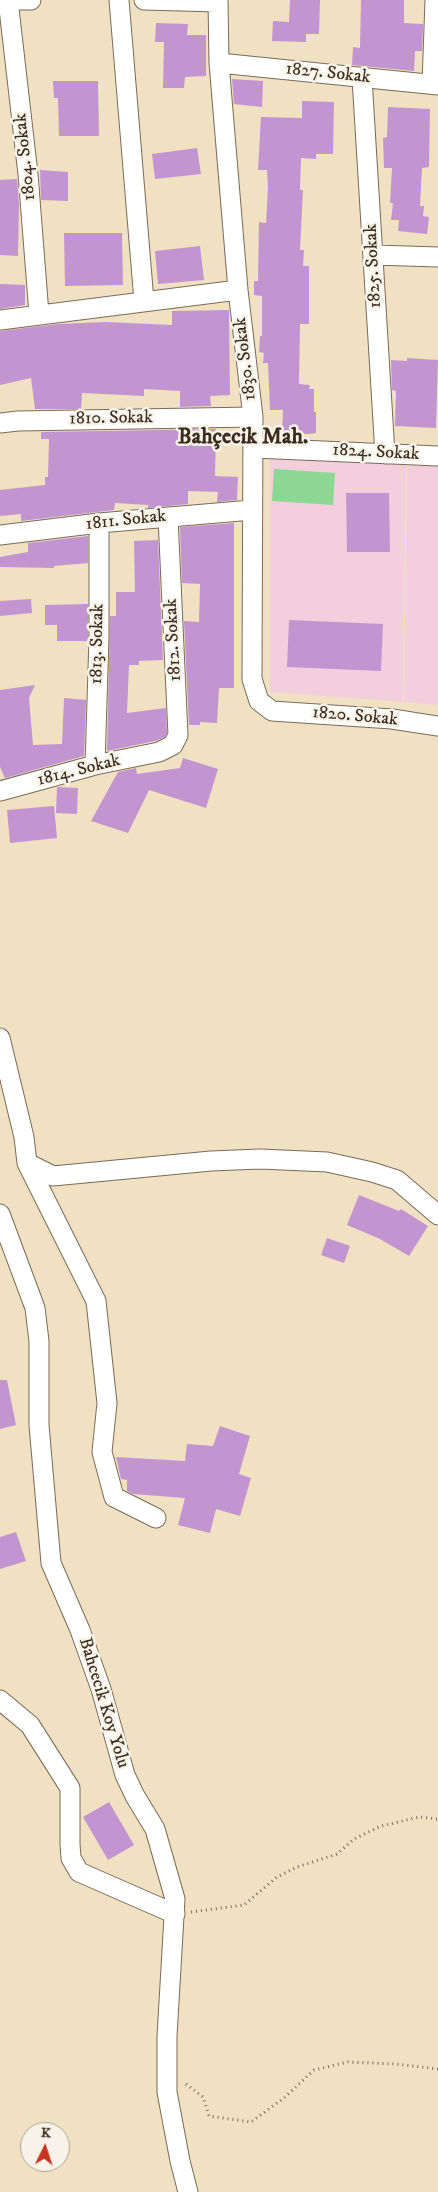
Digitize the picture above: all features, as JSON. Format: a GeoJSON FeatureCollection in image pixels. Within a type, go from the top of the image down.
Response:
{"type":"FeatureCollection","features":[{"type":"Feature","properties":{"kind":"street"},"geometry":{"type":"LineString","coordinates":[[8,0],[31,0]]}},
{"type":"Feature","properties":{"kind":"street","name":"1804. Sokak"},"geometry":{"type":"LineString","coordinates":[[8,0],[28,174],[39,314]]}},
{"type":"Feature","properties":{"kind":"street"},"geometry":{"type":"LineString","coordinates":[[119,0],[144,301]]}},
{"type":"Feature","properties":{"kind":"street"},"geometry":{"type":"LineString","coordinates":[[144,0],[218,1]]}},
{"type":"Feature","properties":{"kind":"street"},"geometry":{"type":"LineString","coordinates":[[435,85],[436,0]]}},
{"type":"Feature","properties":{"kind":"street","name":"1830. Sokak"},"geometry":{"type":"LineString","coordinates":[[218,1],[219,64],[238,290],[253,417],[252,679],[259,702],[272,710]]}},
{"type":"Feature","properties":{"kind":"street","name":"1827. Sokak"},"geometry":{"type":"LineString","coordinates":[[219,64],[435,85]]}},
{"type":"Feature","properties":{"kind":"street","name":"1825. Sokak"},"geometry":{"type":"LineString","coordinates":[[362,78],[385,454]]}},
{"type":"Feature","properties":{"kind":"street"},"geometry":{"type":"LineString","coordinates":[[374,256],[438,257]]}},
{"type":"Feature","properties":{"kind":"street"},"geometry":{"type":"LineString","coordinates":[[0,320],[238,290]]}},
{"type":"Feature","properties":{"kind":"street","name":"1810. Sokak"},"geometry":{"type":"LineString","coordinates":[[0,423],[18,421],[253,417]]}},
{"type":"Feature","properties":{"kind":"street","name":"1824. Sokak"},"geometry":{"type":"LineString","coordinates":[[254,448],[438,456]]}},
{"type":"Feature","properties":{"kind":"street","name":"1811. Sokak"},"geometry":{"type":"LineString","coordinates":[[0,535],[99,523],[252,510]]}},
{"type":"Feature","properties":{"kind":"street","name":"1812. Sokak"},"geometry":{"type":"LineString","coordinates":[[159,752],[173,745],[178,735],[168,517]]}},
{"type":"Feature","properties":{"kind":"street","name":"1813. Sokak"},"geometry":{"type":"LineString","coordinates":[[95,765],[99,637],[99,523]]}},
{"type":"Feature","properties":{"kind":"street","name":"1820. Sokak"},"geometry":{"type":"LineString","coordinates":[[272,710],[392,719],[438,726]]}},
{"type":"Feature","properties":{"kind":"street","name":"1814. Sokak"},"geometry":{"type":"LineString","coordinates":[[0,791],[95,765],[159,752]]}},
{"type":"Feature","properties":{"kind":"street"},"geometry":{"type":"LineString","coordinates":[[0,1038],[24,1136],[27,1163],[96,1300],[107,1403],[102,1452],[114,1497],[156,1518]]}},
{"type":"Feature","properties":{"kind":"street"},"geometry":{"type":"LineString","coordinates":[[27,1163],[53,1176],[210,1161],[268,1159],[327,1162],[372,1172],[422,1190],[438,1215]]}},
{"type":"Feature","properties":{"kind":"street","name":"Bahcecik Koy Yolu"},"geometry":{"type":"LineString","coordinates":[[0,1214],[35,1308],[39,1341],[39,1426],[51,1563],[80,1630],[100,1689],[125,1775],[155,1830],[175,1899],[167,2092],[188,2192]]}},
{"type":"Feature","properties":{"kind":"street"},"geometry":{"type":"LineString","coordinates":[[0,1700],[30,1725],[70,1788],[71,1858],[79,1872],[175,1914]]}},
{"type":"Feature","properties":{"kind":"path"},"geometry":{"type":"LineString","coordinates":[[175,1914],[244,1905],[277,1877],[296,1867],[337,1854],[354,1839],[367,1832],[381,1826],[419,1817],[438,1819]]}},
{"type":"Feature","properties":{"kind":"path"},"geometry":{"type":"LineString","coordinates":[[167,2071],[203,2096],[209,2116],[251,2122],[284,2098],[314,2070],[348,2062],[396,2064],[438,2069]]}},
{"type":"Feature","properties":{"kind":"shaded area"},"geometry":{"type":"Polygon","coordinates":[[[270,457],[406,464],[403,702],[270,692],[270,457]]]}},
{"type":"Feature","properties":{"kind":"shaded area"},"geometry":{"type":"Polygon","coordinates":[[[407,464],[438,466],[438,705],[404,702],[407,464]]]}},
{"type":"Feature","properties":{"kind":"green space"},"geometry":{"type":"Polygon","coordinates":[[[274,469],[335,473],[333,505],[272,501],[274,469]]]}},
{"type":"Feature","properties":{"kind":"building"},"geometry":{"type":"Polygon","coordinates":[[[290,0],[320,0],[319,34],[306,34],[306,42],[272,41],[273,21],[289,22],[290,0]]]}},
{"type":"Feature","properties":{"kind":"building"},"geometry":{"type":"Polygon","coordinates":[[[361,0],[404,0],[404,23],[423,24],[422,51],[415,51],[414,71],[352,65],[353,47],[360,48],[361,0]]]}},
{"type":"Feature","properties":{"kind":"building"},"geometry":{"type":"Polygon","coordinates":[[[156,23],[188,24],[187,35],[206,35],[206,76],[185,77],[184,88],[163,88],[164,42],[155,42],[156,23]]]}},
{"type":"Feature","properties":{"kind":"building"},"geometry":{"type":"Polygon","coordinates":[[[232,79],[263,81],[262,107],[234,104],[232,79]]]}},
{"type":"Feature","properties":{"kind":"building"},"geometry":{"type":"Polygon","coordinates":[[[53,81],[98,81],[99,136],[59,136],[58,98],[54,98],[53,81]]]}},
{"type":"Feature","properties":{"kind":"building"},"geometry":{"type":"Polygon","coordinates":[[[302,101],[334,102],[333,154],[316,154],[316,159],[301,158],[300,190],[303,190],[300,250],[304,250],[303,266],[309,266],[309,324],[300,324],[299,384],[310,385],[309,389],[314,389],[314,412],[316,412],[316,433],[308,434],[282,433],[283,410],[270,410],[268,363],[263,363],[264,353],[259,352],[260,336],[262,336],[262,296],[254,295],[254,281],[258,281],[259,222],[266,223],[268,188],[267,170],[258,170],[261,117],[302,118],[302,101]]]}},
{"type":"Feature","properties":{"kind":"building"},"geometry":{"type":"Polygon","coordinates":[[[388,107],[430,109],[429,167],[422,168],[420,206],[424,206],[423,216],[429,217],[427,234],[398,231],[399,220],[391,220],[393,203],[390,203],[392,168],[384,168],[383,138],[387,137],[388,107]]]}},
{"type":"Feature","properties":{"kind":"building"},"geometry":{"type":"Polygon","coordinates":[[[197,148],[201,174],[155,179],[152,154],[197,148]]]}},
{"type":"Feature","properties":{"kind":"building"},"geometry":{"type":"Polygon","coordinates":[[[40,170],[68,172],[68,201],[41,200],[40,170]]]}},
{"type":"Feature","properties":{"kind":"building"},"geometry":{"type":"Polygon","coordinates":[[[17,179],[19,205],[18,256],[0,255],[0,180],[17,179]]]}},
{"type":"Feature","properties":{"kind":"building"},"geometry":{"type":"Polygon","coordinates":[[[64,233],[122,233],[123,285],[65,286],[64,233]]]}},
{"type":"Feature","properties":{"kind":"building"},"geometry":{"type":"Polygon","coordinates":[[[200,246],[204,280],[158,284],[155,251],[200,246]]]}},
{"type":"Feature","properties":{"kind":"building"},"geometry":{"type":"Polygon","coordinates":[[[0,284],[25,285],[25,305],[0,309],[0,284]]]}},
{"type":"Feature","properties":{"kind":"building"},"geometry":{"type":"Polygon","coordinates":[[[229,310],[230,395],[210,396],[211,406],[180,407],[180,391],[144,389],[144,396],[82,393],[81,409],[35,409],[31,378],[0,385],[0,331],[58,324],[106,322],[172,325],[172,311],[229,310]]]}},
{"type":"Feature","properties":{"kind":"building"},"geometry":{"type":"Polygon","coordinates":[[[407,358],[438,360],[436,428],[395,426],[396,391],[392,390],[391,360],[407,361],[407,358]]]}},
{"type":"Feature","properties":{"kind":"building"},"geometry":{"type":"Polygon","coordinates":[[[216,429],[215,476],[238,477],[237,500],[217,502],[218,492],[188,491],[188,504],[148,508],[148,505],[115,503],[114,510],[21,521],[21,514],[0,516],[0,490],[45,485],[45,477],[48,477],[49,439],[41,439],[41,432],[216,429]]]}},
{"type":"Feature","properties":{"kind":"building"},"geometry":{"type":"Polygon","coordinates":[[[346,493],[389,493],[390,552],[347,552],[346,493]]]}},
{"type":"Feature","properties":{"kind":"building"},"geometry":{"type":"Polygon","coordinates":[[[234,523],[234,688],[219,688],[217,723],[200,722],[200,725],[189,725],[184,621],[199,622],[200,584],[182,583],[180,527],[234,523]]]}},
{"type":"Feature","properties":{"kind":"building"},"geometry":{"type":"Polygon","coordinates":[[[88,536],[88,563],[54,566],[54,568],[0,567],[0,557],[28,552],[28,543],[88,536]]]}},
{"type":"Feature","properties":{"kind":"building"},"geometry":{"type":"Polygon","coordinates":[[[158,540],[163,660],[139,661],[139,665],[129,665],[127,713],[166,708],[167,733],[165,737],[155,741],[107,751],[110,616],[116,616],[116,592],[135,592],[134,541],[158,540]]]}},
{"type":"Feature","properties":{"kind":"building"},"geometry":{"type":"Polygon","coordinates":[[[31,599],[32,613],[0,616],[0,601],[31,599]]]}},
{"type":"Feature","properties":{"kind":"building"},"geometry":{"type":"Polygon","coordinates":[[[88,604],[88,641],[57,641],[57,625],[45,625],[45,605],[88,604]]]}},
{"type":"Feature","properties":{"kind":"building"},"geometry":{"type":"Polygon","coordinates":[[[289,620],[383,624],[381,671],[287,667],[289,620]]]}},
{"type":"Feature","properties":{"kind":"building"},"geometry":{"type":"Polygon","coordinates":[[[35,685],[29,698],[33,745],[62,744],[64,698],[86,700],[84,756],[5,778],[0,767],[0,690],[35,685]]]}},
{"type":"Feature","properties":{"kind":"building"},"geometry":{"type":"Polygon","coordinates":[[[183,758],[218,769],[206,808],[149,790],[128,833],[91,821],[118,772],[136,768],[137,774],[180,768],[183,758]]]}},
{"type":"Feature","properties":{"kind":"building"},"geometry":{"type":"Polygon","coordinates":[[[57,787],[78,788],[77,814],[56,813],[57,787]]]}},
{"type":"Feature","properties":{"kind":"building"},"geometry":{"type":"Polygon","coordinates":[[[54,806],[57,838],[10,843],[7,810],[54,806]]]}},
{"type":"Feature","properties":{"kind":"building"},"geometry":{"type":"Polygon","coordinates":[[[359,1195],[399,1211],[401,1209],[428,1226],[409,1256],[380,1239],[347,1225],[359,1195]]]}},
{"type":"Feature","properties":{"kind":"building"},"geometry":{"type":"Polygon","coordinates":[[[327,1238],[350,1246],[344,1263],[321,1255],[327,1238]]]}},
{"type":"Feature","properties":{"kind":"building"},"geometry":{"type":"Polygon","coordinates":[[[0,1380],[7,1380],[16,1425],[0,1429],[0,1380]]]}},
{"type":"Feature","properties":{"kind":"building"},"geometry":{"type":"Polygon","coordinates":[[[220,1426],[250,1436],[239,1474],[251,1478],[240,1516],[216,1509],[210,1533],[178,1525],[185,1498],[133,1494],[127,1491],[127,1480],[121,1479],[116,1457],[185,1461],[187,1444],[213,1446],[220,1426]]]}},
{"type":"Feature","properties":{"kind":"building"},"geometry":{"type":"Polygon","coordinates":[[[16,1532],[26,1561],[0,1569],[0,1537],[16,1532]]]}},
{"type":"Feature","properties":{"kind":"building"},"geometry":{"type":"Polygon","coordinates":[[[109,1802],[134,1845],[108,1860],[83,1817],[109,1802]]]}},
{"type":"Feature","properties":{"kind":"district","name":"Bahçecik Mah."},"geometry":{"type":"Point","coordinates":[243,438]}}]}
